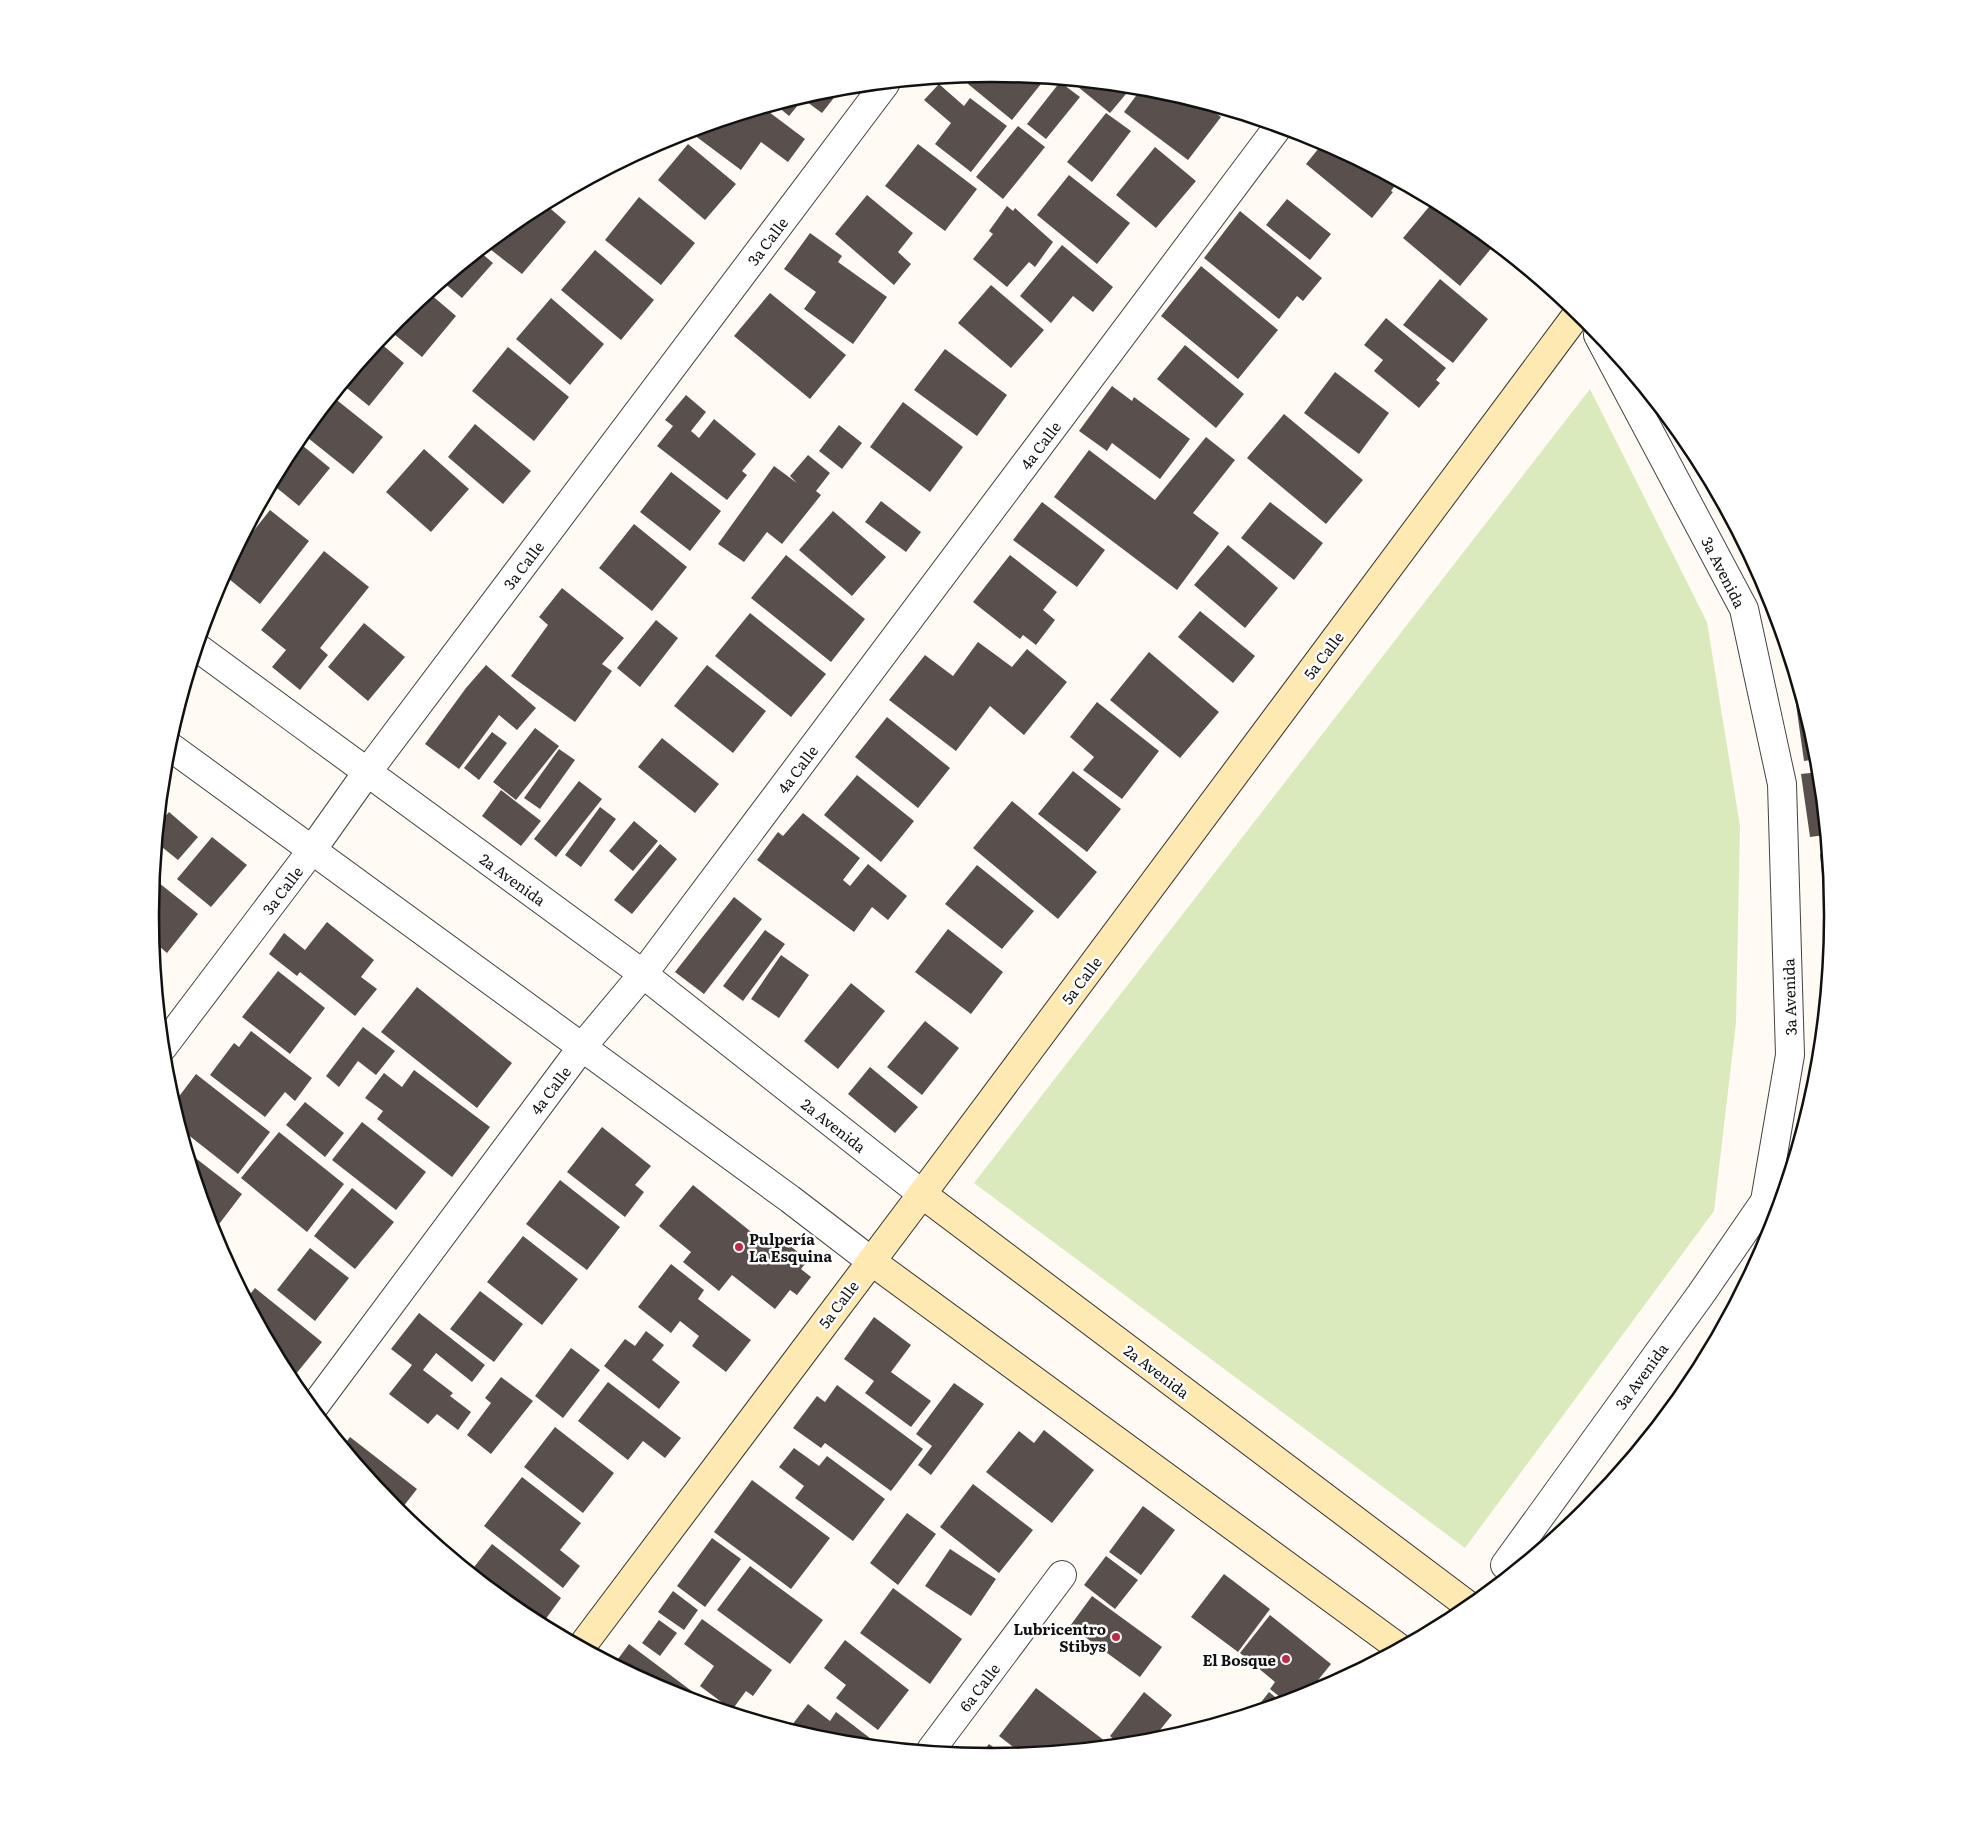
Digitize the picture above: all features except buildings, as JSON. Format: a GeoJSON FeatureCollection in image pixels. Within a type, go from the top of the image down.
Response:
{"type":"FeatureCollection","features":[{"type":"Feature","properties":{"kind":"street","name":"3a Calle"},"geometry":{"type":"LineString","coordinates":[[169,1040],[312,850],[368,771],[880,90]]}},
{"type":"Feature","properties":{"kind":"street","name":"4a Calle"},"geometry":{"type":"LineString","coordinates":[[317,1403],[582,1047],[643,974],[1274,133]]}},
{"type":"Feature","properties":{"kind":"street","name":"5a Calle"},"geometry":{"type":"LineString","coordinates":[[585,1642],[922,1194],[1573,320]]}},
{"type":"Feature","properties":{"kind":"street","name":"3a Avenida"},"geometry":{"type":"LineString","coordinates":[[1505,1565],[1701,1294],[1765,1201],[1790,1054],[1782,784],[1744,609],[1612,360]]}},
{"type":"Feature","properties":{"kind":"street","name":"2a Avenida"},"geometry":{"type":"LineString","coordinates":[[202,651],[643,974],[922,1194],[1462,1601]]}},
{"type":"Feature","properties":{"kind":"street"},"geometry":{"type":"LineString","coordinates":[[176,751],[1394,1644]]}},
{"type":"Feature","properties":{"kind":"street","name":"6a Calle"},"geometry":{"type":"LineString","coordinates":[[934,1746],[1062,1575]]}},
{"type":"Feature","properties":{"kind":"green space"},"geometry":{"type":"Polygon","coordinates":[[[1590,389],[1707,622],[1740,826],[1736,1023],[1714,1211],[1465,1548],[974,1183],[1590,389]]]}},
{"type":"Feature","properties":{"kind":"place","name":"Pulpería La Esquina"},"geometry":{"type":"Point","coordinates":[739,1247]}},
{"type":"Feature","properties":{"kind":"place","name":"Lubricentro Stibys"},"geometry":{"type":"Point","coordinates":[1116,1637]}},
{"type":"Feature","properties":{"kind":"place","name":"El Bosque"},"geometry":{"type":"Point","coordinates":[1286,1659]}}]}
